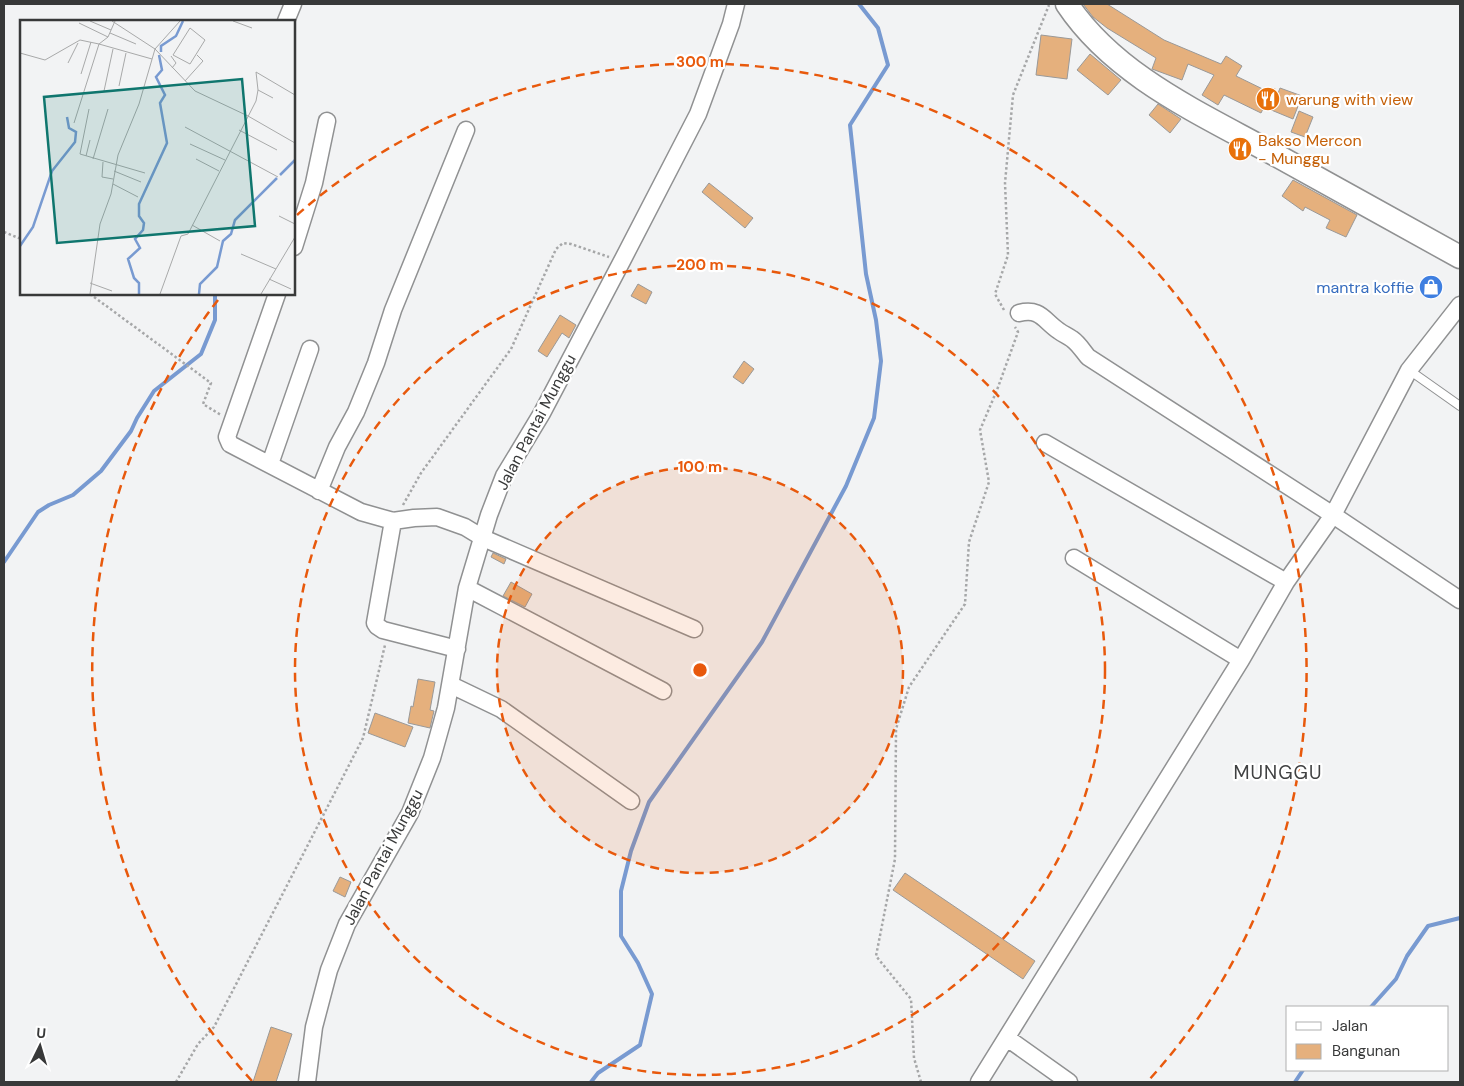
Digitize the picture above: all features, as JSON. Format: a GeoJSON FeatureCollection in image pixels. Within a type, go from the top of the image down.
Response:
{"type":"FeatureCollection","features":[{"type":"Feature","properties":{"kind":"main road"},"geometry":{"type":"LineString","coordinates":[[1067,4],[1086,29],[1113,55],[1186,106],[1460,256]]}},
{"type":"Feature","properties":{"kind":"street"},"geometry":{"type":"LineString","coordinates":[[286,20],[293,4]]}},
{"type":"Feature","properties":{"kind":"street","name":"Jalan Pantai Munggu"},"geometry":{"type":"LineString","coordinates":[[307,1082],[314,1027],[329,970],[347,924],[410,813],[432,758],[451,685],[467,588],[489,516],[504,476],[542,413],[698,114],[731,24],[736,4]]}},
{"type":"Feature","properties":{"kind":"street"},"geometry":{"type":"LineString","coordinates":[[295,244],[314,183],[328,121]]}},
{"type":"Feature","properties":{"kind":"street"},"geometry":{"type":"LineString","coordinates":[[319,491],[337,448],[356,412],[376,363],[393,310],[466,130]]}},
{"type":"Feature","properties":{"kind":"street"},"geometry":{"type":"LineString","coordinates":[[278,295],[227,436],[230,444],[361,512],[394,521],[414,518],[437,518],[465,527],[483,538],[694,629]]}},
{"type":"Feature","properties":{"kind":"street"},"geometry":{"type":"LineString","coordinates":[[979,1082],[1241,660],[1286,582],[1334,515],[1409,370],[1460,304]]}},
{"type":"Feature","properties":{"kind":"street"},"geometry":{"type":"LineString","coordinates":[[1013,318],[1025,311],[1036,312],[1043,316],[1058,331],[1074,340],[1088,357],[1334,515],[1460,600]]}},
{"type":"Feature","properties":{"kind":"street"},"geometry":{"type":"LineString","coordinates":[[270,464],[310,349]]}},
{"type":"Feature","properties":{"kind":"street"},"geometry":{"type":"LineString","coordinates":[[1045,443],[1286,582]]}},
{"type":"Feature","properties":{"kind":"street"},"geometry":{"type":"LineString","coordinates":[[394,521],[375,623],[377,626],[388,631],[457,649]]}},
{"type":"Feature","properties":{"kind":"street"},"geometry":{"type":"LineString","coordinates":[[1074,558],[1241,660]]}},
{"type":"Feature","properties":{"kind":"street"},"geometry":{"type":"LineString","coordinates":[[467,588],[662,691]]}},
{"type":"Feature","properties":{"kind":"street"},"geometry":{"type":"LineString","coordinates":[[451,685],[501,709],[630,800]]}},
{"type":"Feature","properties":{"kind":"street"},"geometry":{"type":"LineString","coordinates":[[1007,1038],[1069,1082]]}},
{"type":"Feature","properties":{"kind":"lane"},"geometry":{"type":"LineString","coordinates":[[1409,370],[1460,406]]}},
{"type":"Feature","properties":{"kind":"path"},"geometry":{"type":"LineString","coordinates":[[921,1082],[914,1058],[911,998],[876,956],[896,858],[896,730],[909,688],[964,604],[969,542],[989,482],[980,430],[1018,332],[1013,318],[995,294],[1008,255],[1005,183],[1013,95],[1050,4]]}},
{"type":"Feature","properties":{"kind":"path"},"geometry":{"type":"LineString","coordinates":[[4,232],[20,239]]}},
{"type":"Feature","properties":{"kind":"path"},"geometry":{"type":"LineString","coordinates":[[394,521],[421,473],[511,349],[556,249],[563,243],[571,244],[622,261]]}},
{"type":"Feature","properties":{"kind":"path"},"geometry":{"type":"LineString","coordinates":[[91,295],[212,383],[203,404],[232,422]]}},
{"type":"Feature","properties":{"kind":"path"},"geometry":{"type":"LineString","coordinates":[[176,1082],[198,1044],[214,1027],[363,738],[388,631]]}},
{"type":"Feature","properties":{"kind":"building"},"geometry":{"type":"Polygon","coordinates":[[[1083,4],[1107,4],[1164,40],[1221,64],[1226,56],[1242,66],[1236,76],[1277,96],[1280,88],[1302,96],[1293,119],[1264,107],[1261,113],[1224,95],[1218,105],[1202,95],[1214,75],[1188,64],[1182,80],[1152,69],[1156,58],[1107,28],[1093,17],[1083,4]]]}},
{"type":"Feature","properties":{"kind":"building"},"geometry":{"type":"Polygon","coordinates":[[[1041,35],[1072,39],[1067,79],[1036,75],[1041,35]]]}},
{"type":"Feature","properties":{"kind":"building"},"geometry":{"type":"Polygon","coordinates":[[[1090,54],[1121,80],[1108,95],[1077,70],[1090,54]]]}},
{"type":"Feature","properties":{"kind":"building"},"geometry":{"type":"Polygon","coordinates":[[[1158,104],[1181,119],[1170,133],[1149,115],[1158,104]]]}},
{"type":"Feature","properties":{"kind":"building"},"geometry":{"type":"Polygon","coordinates":[[[1299,111],[1313,117],[1305,137],[1291,132],[1299,111]]]}},
{"type":"Feature","properties":{"kind":"building"},"geometry":{"type":"Polygon","coordinates":[[[1293,180],[1357,215],[1346,237],[1326,228],[1330,220],[1305,207],[1303,211],[1282,196],[1293,180]]]}},
{"type":"Feature","properties":{"kind":"building"},"geometry":{"type":"Polygon","coordinates":[[[709,183],[753,218],[745,228],[702,192],[709,183]]]}},
{"type":"Feature","properties":{"kind":"building"},"geometry":{"type":"Polygon","coordinates":[[[638,284],[652,292],[646,304],[631,296],[638,284]]]}},
{"type":"Feature","properties":{"kind":"building"},"geometry":{"type":"Polygon","coordinates":[[[560,315],[576,325],[569,338],[562,333],[547,357],[538,351],[560,315]]]}},
{"type":"Feature","properties":{"kind":"building"},"geometry":{"type":"Polygon","coordinates":[[[744,361],[754,369],[743,384],[733,377],[744,361]]]}},
{"type":"Feature","properties":{"kind":"building"},"geometry":{"type":"Polygon","coordinates":[[[493,553],[506,559],[504,564],[491,557],[493,553]]]}},
{"type":"Feature","properties":{"kind":"building"},"geometry":{"type":"Polygon","coordinates":[[[511,582],[532,594],[525,607],[503,596],[511,582]]]}},
{"type":"Feature","properties":{"kind":"building"},"geometry":{"type":"Polygon","coordinates":[[[418,679],[435,682],[430,710],[434,711],[430,728],[408,723],[418,679]]]}},
{"type":"Feature","properties":{"kind":"building"},"geometry":{"type":"Polygon","coordinates":[[[375,713],[413,727],[405,747],[368,733],[375,713]]]}},
{"type":"Feature","properties":{"kind":"building"},"geometry":{"type":"Polygon","coordinates":[[[905,873],[1035,961],[1023,979],[893,890],[905,873]]]}},
{"type":"Feature","properties":{"kind":"building"},"geometry":{"type":"Polygon","coordinates":[[[340,877],[351,882],[345,897],[333,891],[340,877]]]}},
{"type":"Feature","properties":{"kind":"building"},"geometry":{"type":"Polygon","coordinates":[[[271,1027],[292,1034],[276,1082],[253,1082],[271,1027]]]}},
{"type":"Feature","properties":{"kind":"waterway"},"geometry":{"type":"LineString","coordinates":[[591,1082],[598,1073],[640,1045],[652,994],[638,963],[621,936],[621,891],[631,851],[649,802],[762,642],[846,486],[874,418],[881,361],[876,320],[866,274],[850,125],[888,65],[878,28],[859,4]]}},
{"type":"Feature","properties":{"kind":"waterway"},"geometry":{"type":"LineString","coordinates":[[4,562],[38,512],[73,495],[101,471],[131,431],[154,391],[201,354],[215,320],[215,295]]}},
{"type":"Feature","properties":{"kind":"waterway"},"geometry":{"type":"LineString","coordinates":[[1372,1006],[1396,979],[1407,956],[1428,926],[1460,918]]}},
{"type":"Feature","properties":{"kind":"waterway"},"geometry":{"type":"LineString","coordinates":[[1295,1082],[1302,1071]]}},
{"type":"Feature","properties":{"kind":"place","name":"warung with view"},"geometry":{"type":"Point","coordinates":[1268,99]}},
{"type":"Feature","properties":{"kind":"place","name":"Bakso Mercon - Munggu"},"geometry":{"type":"Point","coordinates":[1240,149]}},
{"type":"Feature","properties":{"kind":"place","name":"mantra koffie"},"geometry":{"type":"Point","coordinates":[1431,287]}},
{"type":"Feature","properties":{"kind":"district","name":"MUNGGU"},"geometry":{"type":"Point","coordinates":[1278,772]}}]}
